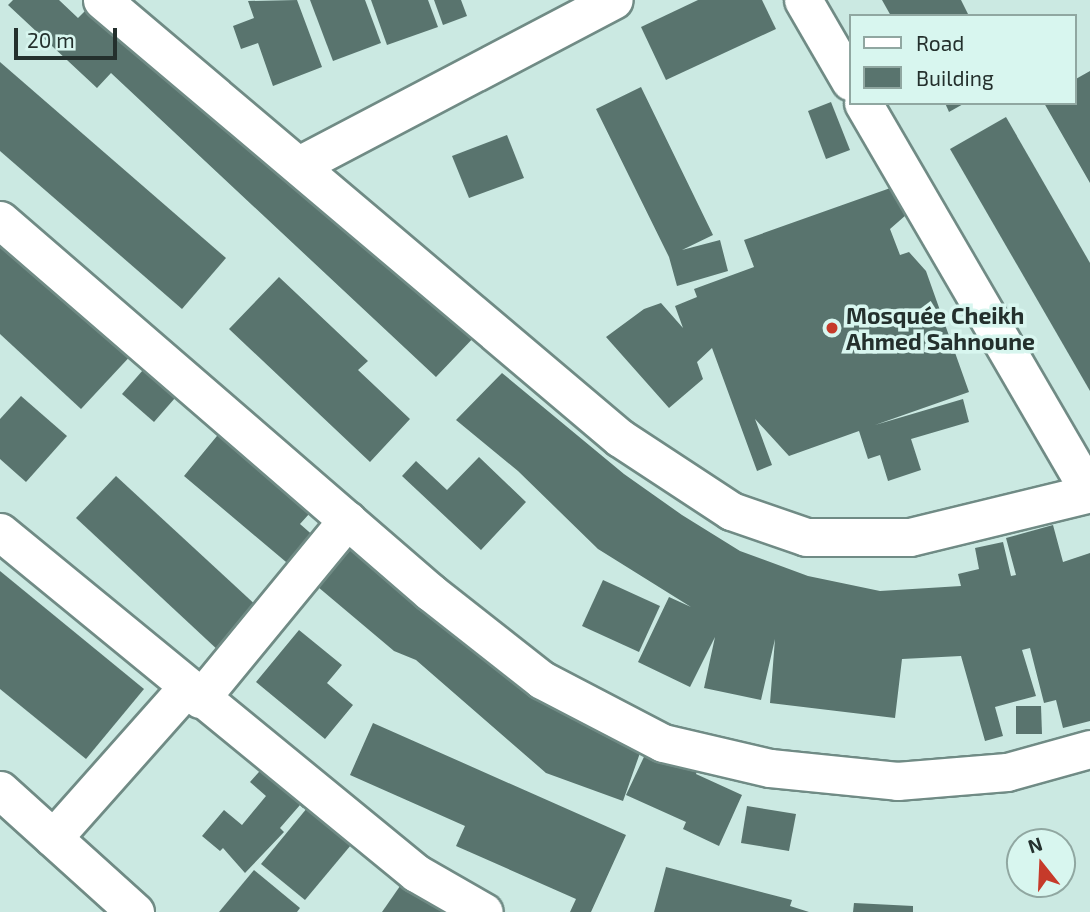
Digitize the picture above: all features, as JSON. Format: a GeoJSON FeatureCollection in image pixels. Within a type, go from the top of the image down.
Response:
{"type":"FeatureCollection","features":[{"type":"Feature","properties":{"kind":"street"},"geometry":{"type":"LineString","coordinates":[[102,0],[301,164],[620,438],[731,511],[806,537],[910,537],[1090,493],[864,105]]}},
{"type":"Feature","properties":{"kind":"street"},"geometry":{"type":"LineString","coordinates":[[301,164],[614,0]]}},
{"type":"Feature","properties":{"kind":"street"},"geometry":{"type":"LineString","coordinates":[[803,0],[848,78]]}},
{"type":"Feature","properties":{"kind":"street"},"geometry":{"type":"LineString","coordinates":[[0,220],[347,520],[542,680],[663,743],[770,768],[897,781],[1007,772],[1090,749]]}},
{"type":"Feature","properties":{"kind":"street"},"geometry":{"type":"LineString","coordinates":[[53,838],[193,693],[347,520]]}},
{"type":"Feature","properties":{"kind":"street"},"geometry":{"type":"LineString","coordinates":[[0,532],[415,873],[484,912]]}},
{"type":"Feature","properties":{"kind":"street"},"geometry":{"type":"LineString","coordinates":[[0,790],[135,912]]}},
{"type":"Feature","properties":{"kind":"building"},"geometry":{"type":"Polygon","coordinates":[[[13,0],[59,0],[78,18],[96,0],[478,333],[436,377],[111,73],[97,88],[8,5],[13,0]]]}},
{"type":"Feature","properties":{"kind":"building"},"geometry":{"type":"Polygon","coordinates":[[[297,0],[322,67],[273,86],[258,43],[241,49],[233,26],[254,18],[248,1],[297,0]]]}},
{"type":"Feature","properties":{"kind":"building"},"geometry":{"type":"Polygon","coordinates":[[[310,0],[365,0],[381,43],[333,61],[310,0]]]}},
{"type":"Feature","properties":{"kind":"building"},"geometry":{"type":"Polygon","coordinates":[[[371,0],[428,0],[438,27],[387,45],[371,0]]]}},
{"type":"Feature","properties":{"kind":"building"},"geometry":{"type":"Polygon","coordinates":[[[434,0],[461,0],[467,16],[443,25],[434,0]]]}},
{"type":"Feature","properties":{"kind":"building"},"geometry":{"type":"Polygon","coordinates":[[[698,0],[762,0],[776,29],[666,80],[641,27],[698,0]]]}},
{"type":"Feature","properties":{"kind":"building"},"geometry":{"type":"Polygon","coordinates":[[[882,0],[961,0],[968,14],[890,14],[882,0]]]}},
{"type":"Feature","properties":{"kind":"building"},"geometry":{"type":"Polygon","coordinates":[[[0,62],[226,258],[182,309],[0,151],[0,62]]]}},
{"type":"Feature","properties":{"kind":"building"},"geometry":{"type":"Polygon","coordinates":[[[1090,71],[1090,183],[1045,105],[1076,105],[1076,79],[1090,71]]]}},
{"type":"Feature","properties":{"kind":"building"},"geometry":{"type":"Polygon","coordinates":[[[641,87],[713,235],[682,250],[720,240],[728,271],[677,286],[669,257],[596,109],[641,87]]]}},
{"type":"Feature","properties":{"kind":"building"},"geometry":{"type":"Polygon","coordinates":[[[831,102],[850,150],[826,159],[808,111],[831,102]]]}},
{"type":"Feature","properties":{"kind":"building"},"geometry":{"type":"Polygon","coordinates":[[[946,105],[961,105],[949,112],[946,105]]]}},
{"type":"Feature","properties":{"kind":"building"},"geometry":{"type":"Polygon","coordinates":[[[1006,117],[1090,263],[1090,391],[950,149],[1006,117]]]}},
{"type":"Feature","properties":{"kind":"building"},"geometry":{"type":"Polygon","coordinates":[[[507,135],[524,178],[469,198],[452,156],[507,135]]]}},
{"type":"Feature","properties":{"kind":"building"},"geometry":{"type":"Polygon","coordinates":[[[896,186],[906,215],[890,229],[900,255],[909,252],[926,271],[969,392],[875,425],[963,399],[969,422],[911,439],[921,470],[888,481],[880,455],[868,459],[859,431],[789,456],[755,419],[772,465],[757,471],[712,348],[697,362],[703,379],[669,408],[606,337],[644,309],[661,303],[683,328],[675,306],[697,297],[694,289],[754,267],[744,240],[896,186]]]}},
{"type":"Feature","properties":{"kind":"building"},"geometry":{"type":"Polygon","coordinates":[[[0,234],[135,351],[81,409],[0,334],[0,234]]]}},
{"type":"Feature","properties":{"kind":"building"},"geometry":{"type":"Polygon","coordinates":[[[279,277],[368,361],[358,370],[410,419],[370,462],[229,329],[279,277]]]}},
{"type":"Feature","properties":{"kind":"building"},"geometry":{"type":"Polygon","coordinates":[[[150,362],[182,390],[154,422],[122,394],[150,362]]]}},
{"type":"Feature","properties":{"kind":"building"},"geometry":{"type":"Polygon","coordinates":[[[502,373],[624,474],[682,515],[740,551],[808,576],[880,591],[961,586],[958,574],[979,569],[975,548],[1003,542],[1011,576],[1016,575],[1006,538],[1053,525],[1063,562],[1090,553],[1090,721],[1063,728],[1056,700],[1044,703],[1030,648],[1022,650],[1036,696],[995,707],[1003,736],[985,741],[961,656],[902,659],[895,718],[770,703],[775,639],[761,700],[704,688],[715,637],[690,687],[638,662],[669,597],[691,607],[598,549],[518,471],[456,420],[502,373]]]}},
{"type":"Feature","properties":{"kind":"building"},"geometry":{"type":"Polygon","coordinates":[[[21,396],[67,436],[26,482],[0,459],[0,419],[21,396]]]}},
{"type":"Feature","properties":{"kind":"building"},"geometry":{"type":"Polygon","coordinates":[[[226,425],[319,503],[300,524],[316,538],[292,567],[184,476],[226,425]]]}},
{"type":"Feature","properties":{"kind":"building"},"geometry":{"type":"Polygon","coordinates":[[[479,457],[526,502],[481,550],[402,476],[416,461],[447,490],[479,457]]]}},
{"type":"Feature","properties":{"kind":"building"},"geometry":{"type":"Polygon","coordinates":[[[116,476],[260,609],[220,652],[76,518],[116,476]]]}},
{"type":"Feature","properties":{"kind":"building"},"geometry":{"type":"Polygon","coordinates":[[[366,532],[640,753],[623,801],[546,773],[416,660],[394,651],[318,587],[366,532]]]}},
{"type":"Feature","properties":{"kind":"building"},"geometry":{"type":"Polygon","coordinates":[[[0,571],[144,689],[86,759],[0,689],[0,571]]]}},
{"type":"Feature","properties":{"kind":"building"},"geometry":{"type":"Polygon","coordinates":[[[603,580],[660,606],[639,652],[582,626],[603,580]]]}},
{"type":"Feature","properties":{"kind":"building"},"geometry":{"type":"Polygon","coordinates":[[[299,630],[342,665],[327,683],[353,705],[325,739],[256,682],[299,630]]]}},
{"type":"Feature","properties":{"kind":"building"},"geometry":{"type":"Polygon","coordinates":[[[1016,706],[1041,706],[1042,734],[1016,734],[1016,706]]]}},
{"type":"Feature","properties":{"kind":"building"},"geometry":{"type":"Polygon","coordinates":[[[373,723],[626,835],[591,912],[570,912],[576,899],[456,846],[465,826],[350,775],[373,723]]]}},
{"type":"Feature","properties":{"kind":"building"},"geometry":{"type":"Polygon","coordinates":[[[651,742],[700,763],[696,774],[742,795],[719,846],[683,829],[686,822],[626,795],[651,742]]]}},
{"type":"Feature","properties":{"kind":"building"},"geometry":{"type":"Polygon","coordinates":[[[267,763],[310,799],[303,808],[300,805],[280,828],[284,832],[245,873],[223,848],[220,851],[202,836],[224,810],[242,825],[266,796],[250,782],[267,763]]]}},
{"type":"Feature","properties":{"kind":"building"},"geometry":{"type":"Polygon","coordinates":[[[312,802],[356,839],[305,900],[261,864],[312,802]]]}},
{"type":"Feature","properties":{"kind":"building"},"geometry":{"type":"Polygon","coordinates":[[[747,806],[796,814],[789,851],[741,843],[747,806]]]}},
{"type":"Feature","properties":{"kind":"building"},"geometry":{"type":"Polygon","coordinates":[[[666,867],[792,900],[790,906],[809,912],[654,912],[666,867]]]}},
{"type":"Feature","properties":{"kind":"building"},"geometry":{"type":"Polygon","coordinates":[[[254,870],[300,908],[297,912],[219,912],[254,870]]]}},
{"type":"Feature","properties":{"kind":"building"},"geometry":{"type":"Polygon","coordinates":[[[407,876],[450,912],[382,912],[407,876]]]}},
{"type":"Feature","properties":{"kind":"building"},"geometry":{"type":"Polygon","coordinates":[[[854,903],[913,906],[913,912],[853,912],[854,903]]]}},
{"type":"Feature","properties":{"kind":"place","name":"Mosquée Cheikh Ahmed Sahnoune"},"geometry":{"type":"Point","coordinates":[832,328]}}]}
